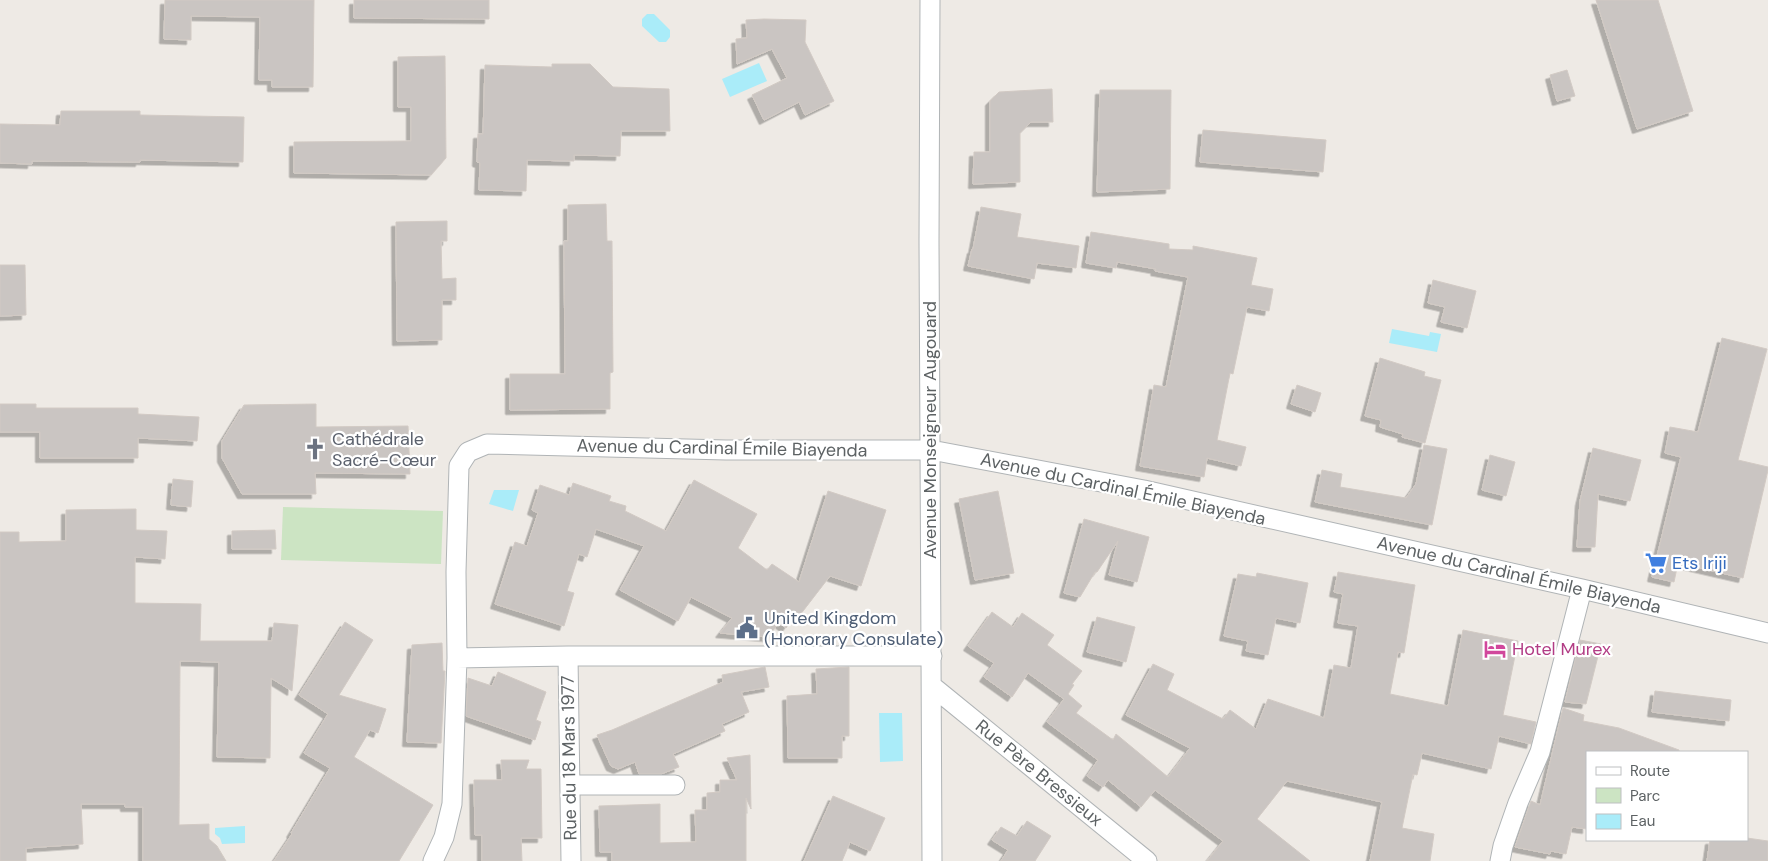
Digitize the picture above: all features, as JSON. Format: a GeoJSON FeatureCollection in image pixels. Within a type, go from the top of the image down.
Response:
{"type":"FeatureCollection","features":[{"type":"Feature","properties":{"kind":"street","name":"Avenue Monseigneur Augouard"},"geometry":{"type":"LineString","coordinates":[[930,0],[929,251],[932,861]]}},
{"type":"Feature","properties":{"kind":"street","name":"Avenue du Cardinal Émile Biayenda"},"geometry":{"type":"LineString","coordinates":[[456,658],[459,466],[468,452],[487,444],[726,450],[931,450],[1144,490],[1768,633]]}},
{"type":"Feature","properties":{"kind":"street"},"geometry":{"type":"LineString","coordinates":[[1500,861],[1503,846],[1518,803],[1540,752],[1582,589]]}},
{"type":"Feature","properties":{"kind":"street"},"geometry":{"type":"LineString","coordinates":[[434,861],[444,837],[452,804],[456,658],[568,656],[932,656]]}},
{"type":"Feature","properties":{"kind":"street","name":"Rue du 18 Mars 1977"},"geometry":{"type":"LineString","coordinates":[[568,656],[571,861]]}},
{"type":"Feature","properties":{"kind":"street","name":"Rue Père Bressieux"},"geometry":{"type":"LineString","coordinates":[[932,686],[1147,861]]}},
{"type":"Feature","properties":{"kind":"street"},"geometry":{"type":"LineString","coordinates":[[571,785],[675,785]]}},
{"type":"Feature","properties":{"kind":"green space"},"geometry":{"type":"Polygon","coordinates":[[[283,507],[443,511],[441,564],[281,560],[283,507]]]}},
{"type":"Feature","properties":{"kind":"water"},"geometry":{"type":"Polygon","coordinates":[[[647,14],[654,14],[670,30],[670,37],[666,42],[659,42],[642,26],[642,19],[647,14]]]}},
{"type":"Feature","properties":{"kind":"water"},"geometry":{"type":"Polygon","coordinates":[[[759,63],[767,81],[730,97],[722,79],[759,63]]]}},
{"type":"Feature","properties":{"kind":"water"},"geometry":{"type":"Polygon","coordinates":[[[1392,329],[1429,336],[1430,332],[1441,334],[1437,352],[1389,343],[1392,329]]]}},
{"type":"Feature","properties":{"kind":"water"},"geometry":{"type":"Polygon","coordinates":[[[494,490],[519,490],[513,511],[489,504],[494,490]]]}},
{"type":"Feature","properties":{"kind":"water"},"geometry":{"type":"Polygon","coordinates":[[[879,713],[902,713],[903,761],[880,762],[879,713]]]}},
{"type":"Feature","properties":{"kind":"water"},"geometry":{"type":"Polygon","coordinates":[[[245,826],[245,843],[222,844],[220,838],[215,834],[215,828],[245,826]]]}},
{"type":"Feature","properties":{"kind":"building"},"geometry":{"type":"Polygon","coordinates":[[[165,0],[314,0],[313,87],[272,87],[272,80],[259,80],[260,17],[191,16],[191,40],[164,39],[165,0]]]}},
{"type":"Feature","properties":{"kind":"building"},"geometry":{"type":"Polygon","coordinates":[[[354,0],[489,0],[489,19],[354,18],[354,0]]]}},
{"type":"Feature","properties":{"kind":"building"},"geometry":{"type":"Polygon","coordinates":[[[1596,0],[1658,0],[1693,111],[1637,129],[1596,0]]]}},
{"type":"Feature","properties":{"kind":"building"},"geometry":{"type":"Polygon","coordinates":[[[746,20],[806,20],[805,42],[834,101],[805,115],[799,102],[764,120],[752,95],[787,78],[772,49],[737,64],[736,39],[747,38],[746,20]]]}},
{"type":"Feature","properties":{"kind":"building"},"geometry":{"type":"Polygon","coordinates":[[[445,56],[446,158],[431,175],[294,173],[294,142],[411,141],[411,107],[398,107],[398,57],[445,56]]]}},
{"type":"Feature","properties":{"kind":"building"},"geometry":{"type":"Polygon","coordinates":[[[552,64],[590,64],[613,87],[669,89],[670,131],[621,131],[620,156],[574,155],[574,161],[527,160],[526,191],[479,190],[478,134],[483,134],[485,65],[552,67],[552,64]]]}},
{"type":"Feature","properties":{"kind":"building"},"geometry":{"type":"Polygon","coordinates":[[[1567,70],[1575,96],[1557,101],[1550,75],[1567,70]]]}},
{"type":"Feature","properties":{"kind":"building"},"geometry":{"type":"Polygon","coordinates":[[[1052,89],[1053,122],[1031,122],[1020,133],[1020,182],[973,184],[974,152],[990,152],[990,101],[999,92],[1052,89]]]}},
{"type":"Feature","properties":{"kind":"building"},"geometry":{"type":"Polygon","coordinates":[[[1100,90],[1171,90],[1170,189],[1097,192],[1100,90]]]}},
{"type":"Feature","properties":{"kind":"building"},"geometry":{"type":"Polygon","coordinates":[[[61,111],[140,111],[140,115],[244,117],[243,162],[140,160],[140,162],[32,161],[32,164],[0,163],[0,124],[60,125],[61,111]]]}},
{"type":"Feature","properties":{"kind":"building"},"geometry":{"type":"Polygon","coordinates":[[[1203,130],[1326,140],[1323,172],[1200,162],[1203,130]]]}},
{"type":"Feature","properties":{"kind":"building"},"geometry":{"type":"Polygon","coordinates":[[[606,204],[607,241],[612,241],[613,372],[610,373],[610,409],[510,410],[510,374],[565,374],[564,241],[568,241],[568,205],[606,204]]]}},
{"type":"Feature","properties":{"kind":"building"},"geometry":{"type":"Polygon","coordinates":[[[981,207],[1021,214],[1017,237],[1079,246],[1076,268],[1037,263],[1034,279],[968,266],[981,207]]]}},
{"type":"Feature","properties":{"kind":"building"},"geometry":{"type":"Polygon","coordinates":[[[447,221],[447,241],[441,241],[442,279],[456,278],[456,300],[442,300],[442,340],[397,341],[396,222],[447,221]]]}},
{"type":"Feature","properties":{"kind":"building"},"geometry":{"type":"Polygon","coordinates":[[[1091,232],[1169,244],[1169,249],[1193,250],[1193,246],[1257,258],[1251,285],[1273,289],[1269,311],[1247,307],[1233,374],[1230,373],[1217,440],[1246,447],[1241,466],[1207,458],[1204,477],[1140,466],[1154,385],[1166,387],[1188,277],[1117,262],[1116,268],[1086,263],[1091,232]]]}},
{"type":"Feature","properties":{"kind":"building"},"geometry":{"type":"Polygon","coordinates":[[[0,265],[25,265],[26,315],[0,316],[0,265]]]}},
{"type":"Feature","properties":{"kind":"building"},"geometry":{"type":"Polygon","coordinates":[[[1433,280],[1476,291],[1467,328],[1441,322],[1445,307],[1428,303],[1433,280]]]}},
{"type":"Feature","properties":{"kind":"building"},"geometry":{"type":"Polygon","coordinates":[[[1722,338],[1767,349],[1738,460],[1768,467],[1743,578],[1678,563],[1674,582],[1652,577],[1681,457],[1665,453],[1670,427],[1698,432],[1722,338]]]}},
{"type":"Feature","properties":{"kind":"building"},"geometry":{"type":"Polygon","coordinates":[[[1380,358],[1425,372],[1424,376],[1441,380],[1425,443],[1402,437],[1403,434],[1380,427],[1381,420],[1365,416],[1380,358]]]}},
{"type":"Feature","properties":{"kind":"building"},"geometry":{"type":"Polygon","coordinates":[[[1297,385],[1321,393],[1315,412],[1291,404],[1297,385]]]}},
{"type":"Feature","properties":{"kind":"building"},"geometry":{"type":"Polygon","coordinates":[[[0,404],[36,404],[36,408],[138,408],[138,414],[199,417],[197,441],[138,438],[138,458],[40,458],[40,432],[0,432],[0,404]]]}},
{"type":"Feature","properties":{"kind":"building","name":"Cathédrale Sacré-Cœur"},"geometry":{"type":"Polygon","coordinates":[[[316,404],[316,427],[408,426],[410,474],[315,473],[316,494],[242,494],[222,458],[222,441],[244,405],[316,404]]]}},
{"type":"Feature","properties":{"kind":"building"},"geometry":{"type":"Polygon","coordinates":[[[1424,445],[1447,449],[1432,525],[1315,502],[1322,470],[1342,474],[1340,487],[1406,498],[1416,484],[1424,445]]]}},
{"type":"Feature","properties":{"kind":"building"},"geometry":{"type":"Polygon","coordinates":[[[1593,448],[1641,460],[1630,501],[1598,494],[1595,547],[1577,547],[1580,501],[1593,448]]]}},
{"type":"Feature","properties":{"kind":"building"},"geometry":{"type":"Polygon","coordinates":[[[1490,455],[1515,462],[1506,496],[1482,490],[1490,455]]]}},
{"type":"Feature","properties":{"kind":"building"},"geometry":{"type":"Polygon","coordinates":[[[173,479],[193,481],[191,507],[171,505],[173,479]]]}},
{"type":"Feature","properties":{"kind":"building"},"geometry":{"type":"Polygon","coordinates":[[[694,480],[757,514],[738,548],[767,570],[772,564],[799,582],[828,491],[886,510],[861,586],[830,576],[800,615],[797,613],[786,628],[779,623],[768,637],[720,633],[732,618],[691,597],[678,621],[620,590],[644,546],[596,529],[587,557],[579,554],[567,591],[574,593],[564,626],[495,604],[515,542],[527,546],[538,513],[532,510],[540,485],[569,495],[573,483],[611,496],[609,501],[626,506],[625,511],[666,531],[694,480]]]}},
{"type":"Feature","properties":{"kind":"building"},"geometry":{"type":"Polygon","coordinates":[[[998,491],[1014,573],[975,580],[959,499],[998,491]]]}},
{"type":"Feature","properties":{"kind":"building"},"geometry":{"type":"Polygon","coordinates":[[[136,509],[136,530],[167,531],[165,559],[135,557],[135,603],[201,604],[200,641],[272,641],[274,623],[298,625],[292,691],[271,678],[270,758],[217,757],[219,662],[180,661],[179,825],[209,824],[209,839],[217,846],[226,861],[143,861],[143,807],[125,807],[125,804],[81,804],[83,844],[26,848],[26,861],[0,861],[0,532],[19,532],[19,542],[66,541],[66,510],[136,509]]]}},
{"type":"Feature","properties":{"kind":"building"},"geometry":{"type":"Polygon","coordinates":[[[1084,519],[1149,537],[1137,582],[1109,575],[1118,541],[1097,572],[1095,572],[1080,597],[1064,593],[1084,519]]]}},
{"type":"Feature","properties":{"kind":"building"},"geometry":{"type":"Polygon","coordinates":[[[275,530],[276,549],[232,549],[232,531],[275,530]]]}},
{"type":"Feature","properties":{"kind":"building"},"geometry":{"type":"Polygon","coordinates":[[[1338,572],[1415,585],[1404,653],[1398,652],[1390,694],[1448,706],[1463,630],[1518,641],[1503,715],[1536,722],[1531,744],[1499,736],[1491,769],[1422,753],[1417,775],[1413,774],[1402,828],[1434,834],[1430,861],[1370,861],[1382,802],[1287,781],[1257,819],[1310,861],[1207,861],[1223,841],[1155,790],[1141,807],[1108,780],[1103,787],[1087,776],[1098,760],[1047,722],[1064,699],[1028,673],[1012,697],[984,677],[994,663],[968,646],[992,612],[1013,627],[1022,613],[1054,635],[1047,645],[1082,671],[1072,684],[1074,685],[1068,694],[1082,706],[1076,713],[1113,740],[1116,734],[1168,777],[1190,748],[1126,715],[1153,664],[1174,674],[1167,690],[1223,719],[1230,710],[1256,729],[1268,699],[1324,718],[1334,665],[1351,668],[1358,626],[1338,623],[1343,594],[1334,592],[1338,572]]]}},
{"type":"Feature","properties":{"kind":"building"},"geometry":{"type":"Polygon","coordinates":[[[1257,573],[1308,583],[1300,623],[1276,618],[1268,655],[1246,651],[1248,641],[1224,636],[1238,574],[1256,577],[1257,573]]]}},
{"type":"Feature","properties":{"kind":"building"},"geometry":{"type":"Polygon","coordinates":[[[1097,617],[1135,627],[1126,662],[1087,652],[1097,617]]]}},
{"type":"Feature","properties":{"kind":"building"},"geometry":{"type":"Polygon","coordinates":[[[345,622],[373,640],[339,695],[386,709],[378,733],[370,730],[354,757],[433,805],[399,861],[274,861],[330,768],[304,753],[328,714],[299,695],[345,622]]]}},
{"type":"Feature","properties":{"kind":"building"},"geometry":{"type":"Polygon","coordinates":[[[1580,640],[1601,644],[1586,704],[1565,702],[1580,640]]]}},
{"type":"Feature","properties":{"kind":"building"},"geometry":{"type":"Polygon","coordinates":[[[442,643],[443,671],[445,671],[441,743],[407,742],[412,645],[442,643]]]}},
{"type":"Feature","properties":{"kind":"building"},"geometry":{"type":"Polygon","coordinates":[[[765,667],[769,687],[741,692],[749,712],[722,724],[725,731],[673,754],[679,767],[661,774],[639,774],[635,762],[618,769],[611,766],[597,735],[723,682],[722,675],[765,667]]]}},
{"type":"Feature","properties":{"kind":"building"},"geometry":{"type":"Polygon","coordinates":[[[849,667],[849,736],[842,736],[842,758],[788,758],[787,696],[817,694],[816,669],[849,667]]]}},
{"type":"Feature","properties":{"kind":"building"},"geometry":{"type":"Polygon","coordinates":[[[498,672],[546,692],[536,720],[541,722],[535,740],[466,716],[468,678],[492,686],[498,672]]]}},
{"type":"Feature","properties":{"kind":"building"},"geometry":{"type":"Polygon","coordinates":[[[1655,691],[1731,700],[1729,721],[1652,712],[1655,691]]]}},
{"type":"Feature","properties":{"kind":"building"},"geometry":{"type":"Polygon","coordinates":[[[1563,708],[1584,715],[1583,721],[1619,728],[1679,750],[1586,751],[1586,829],[1572,827],[1566,854],[1551,851],[1550,854],[1515,847],[1531,801],[1540,805],[1563,708]]]}},
{"type":"Feature","properties":{"kind":"building"},"geometry":{"type":"Polygon","coordinates":[[[750,755],[751,809],[746,798],[746,861],[612,861],[612,852],[600,852],[599,806],[660,804],[660,843],[696,842],[695,810],[707,810],[707,793],[720,792],[720,780],[737,780],[727,758],[750,755]]]}},
{"type":"Feature","properties":{"kind":"building"},"geometry":{"type":"Polygon","coordinates":[[[501,760],[529,760],[526,769],[541,769],[542,838],[521,838],[522,861],[482,861],[482,835],[475,835],[474,780],[502,780],[501,760]]]}},
{"type":"Feature","properties":{"kind":"building"},"geometry":{"type":"Polygon","coordinates":[[[833,796],[885,818],[870,851],[850,842],[842,861],[804,861],[833,796]]]}},
{"type":"Feature","properties":{"kind":"building"},"geometry":{"type":"Polygon","coordinates":[[[1027,821],[1051,836],[1035,861],[1001,861],[1008,850],[992,840],[1001,827],[1017,836],[1027,821]]]}},
{"type":"Feature","properties":{"kind":"building"},"geometry":{"type":"Polygon","coordinates":[[[1748,838],[1768,841],[1768,861],[1707,861],[1710,841],[1748,841],[1748,838]]]}},
{"type":"Feature","properties":{"kind":"place","name":"Cathédrale Sacré-Cœur"},"geometry":{"type":"Point","coordinates":[315,449]}},
{"type":"Feature","properties":{"kind":"place","name":"Ets Iriji"},"geometry":{"type":"Point","coordinates":[1656,563]}},
{"type":"Feature","properties":{"kind":"place","name":"United Kingdom (Honorary Consulate)"},"geometry":{"type":"Point","coordinates":[747,628]}},
{"type":"Feature","properties":{"kind":"place","name":"Hotel Murex"},"geometry":{"type":"Point","coordinates":[1495,649]}}]}
